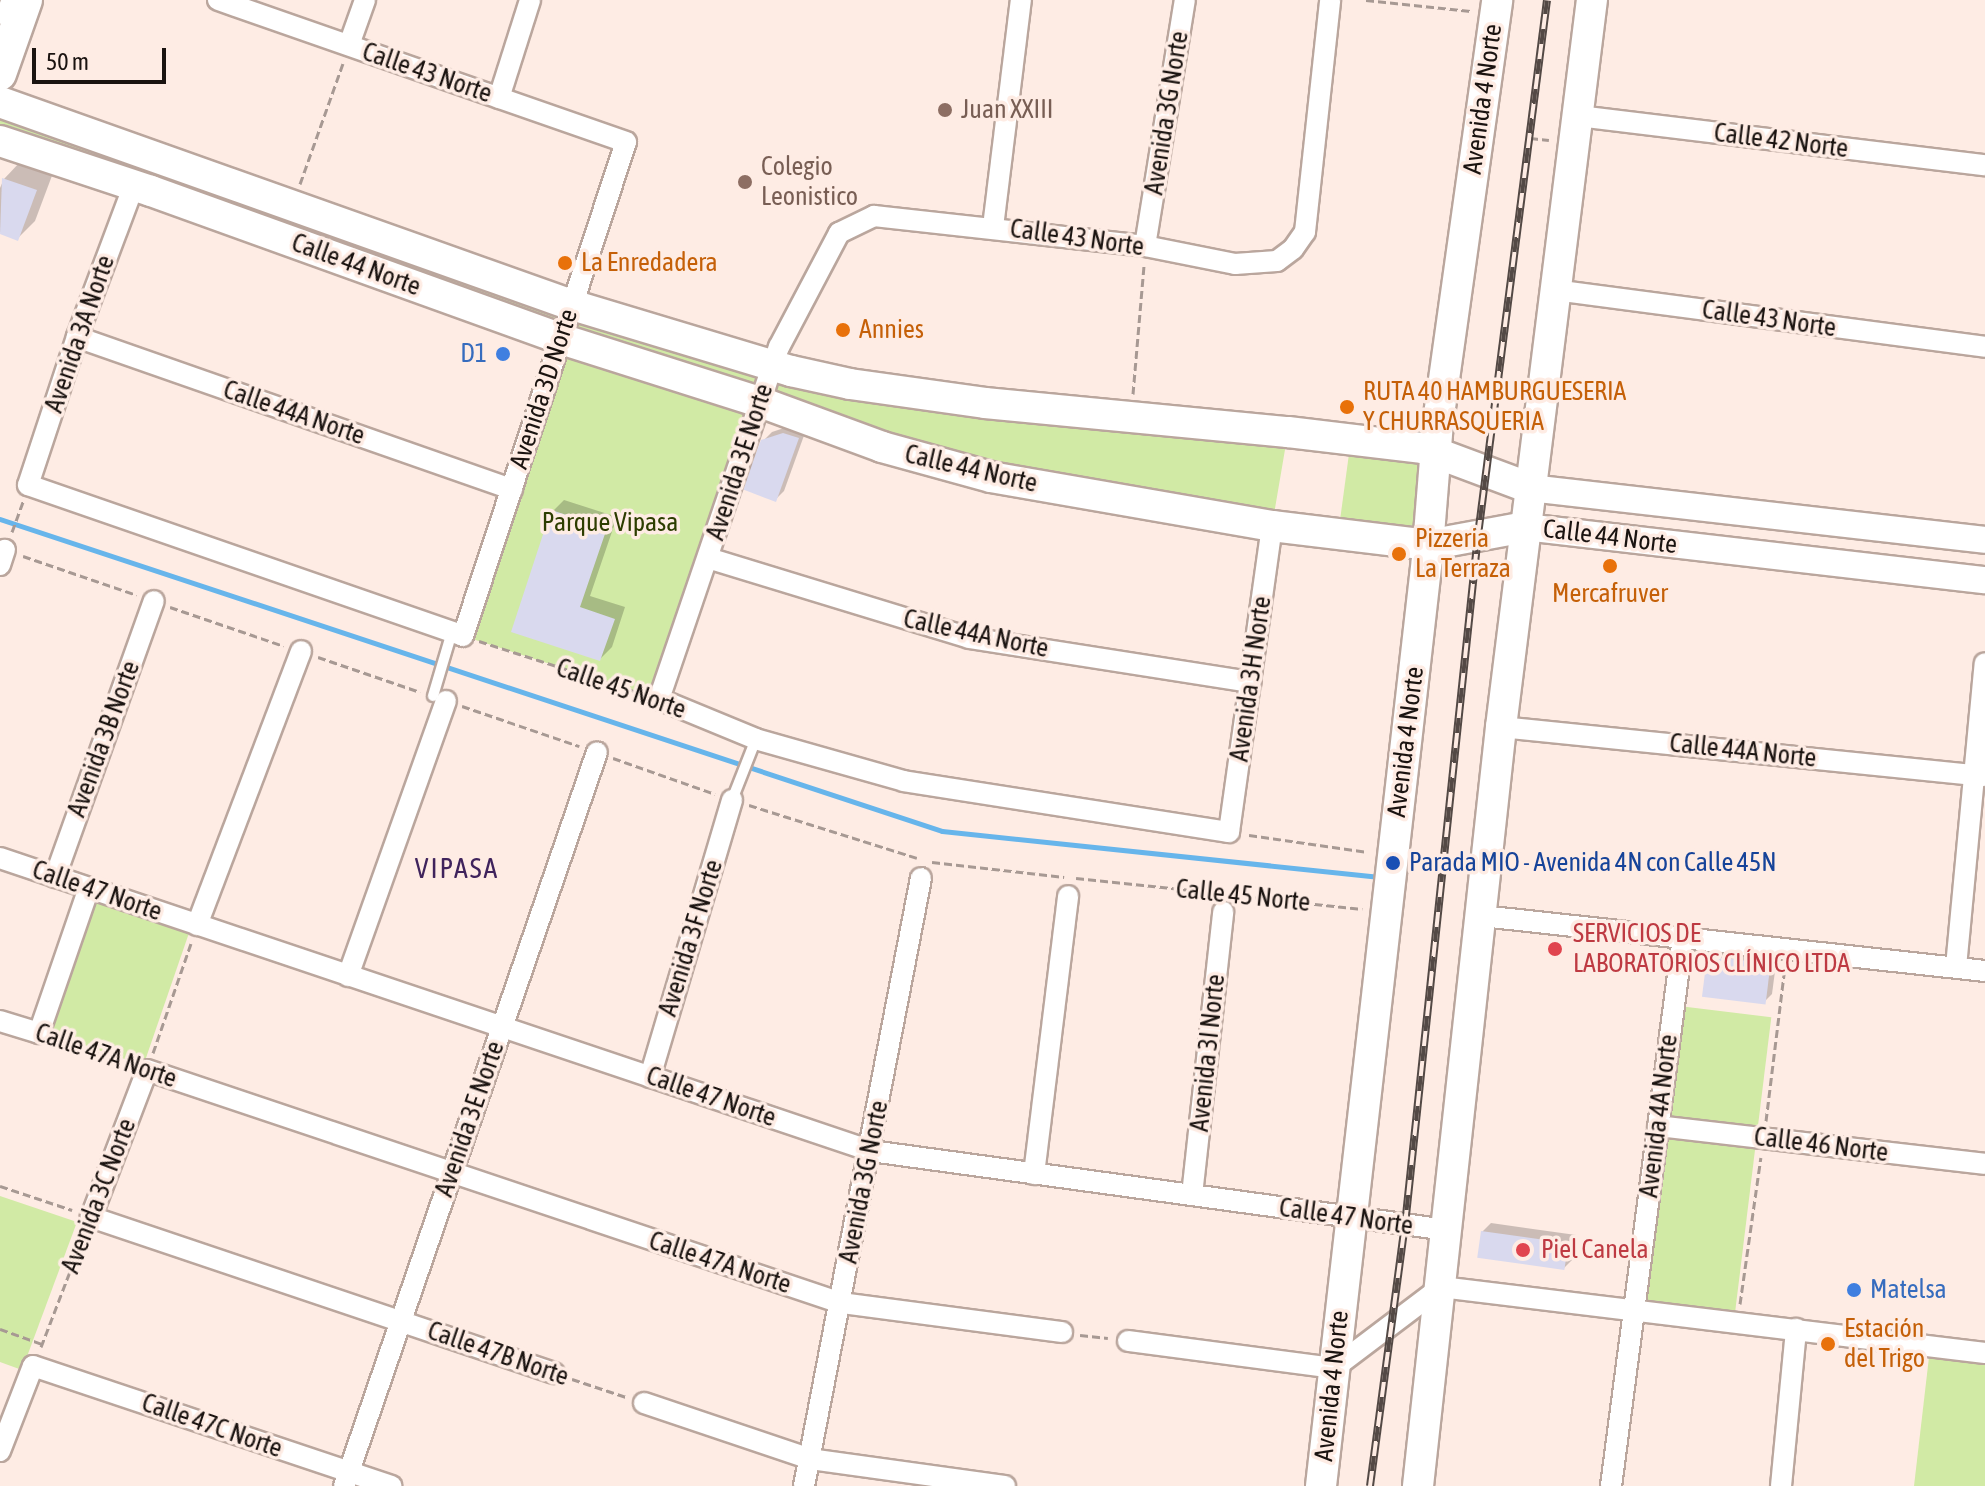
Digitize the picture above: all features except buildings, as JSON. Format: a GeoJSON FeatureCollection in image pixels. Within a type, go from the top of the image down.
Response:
{"type":"FeatureCollection","features":[{"type":"Feature","properties":{"kind":"main road"},"geometry":{"type":"LineString","coordinates":[[0,74],[26,0]]}},
{"type":"Feature","properties":{"kind":"main road"},"geometry":{"type":"LineString","coordinates":[[1418,1486],[1501,727],[1592,0]]}},
{"type":"Feature","properties":{"kind":"main road","name":"Avenida 4 Norte"},"geometry":{"type":"LineString","coordinates":[[1321,1486],[1428,545],[1435,452],[1488,6]]}},
{"type":"Feature","properties":{"kind":"main road","name":"Calle 44 Norte"},"geometry":{"type":"LineString","coordinates":[[0,102],[572,305],[772,366],[865,387],[985,403],[1304,433],[1435,452],[1530,488]]}},
{"type":"Feature","properties":{"kind":"main road","name":"Calle 44 Norte"},"geometry":{"type":"LineString","coordinates":[[0,141],[134,185],[561,339],[760,402],[882,447],[991,477],[1272,526],[1428,545],[1525,527]]}},
{"type":"Feature","properties":{"kind":"street"},"geometry":{"type":"LineString","coordinates":[[349,45],[365,0]]}},
{"type":"Feature","properties":{"kind":"street"},"geometry":{"type":"LineString","coordinates":[[499,98],[530,0]]}},
{"type":"Feature","properties":{"kind":"street"},"geometry":{"type":"LineString","coordinates":[[993,227],[1021,0]]}},
{"type":"Feature","properties":{"kind":"street","name":"Avenida 3G Norte"},"geometry":{"type":"LineString","coordinates":[[1145,246],[1185,0]]}},
{"type":"Feature","properties":{"kind":"street","name":"Calle 43 Norte"},"geometry":{"type":"LineString","coordinates":[[839,233],[874,216],[1145,246],[1235,264],[1277,261],[1293,249],[1305,232],[1330,0]]}},
{"type":"Feature","properties":{"kind":"street","name":"Calle 43 Norte"},"geometry":{"type":"LineString","coordinates":[[223,2],[626,142]]}},
{"type":"Feature","properties":{"kind":"street","name":"Calle 42 Norte"},"geometry":{"type":"LineString","coordinates":[[1578,116],[1985,165]]}},
{"type":"Feature","properties":{"kind":"street","name":"Avenida 3D Norte"},"geometry":{"type":"LineString","coordinates":[[454,639],[512,489],[626,142]]}},
{"type":"Feature","properties":{"kind":"street","name":"Avenida 3A Norte"},"geometry":{"type":"LineString","coordinates":[[134,185],[77,337],[28,485],[454,639]]}},
{"type":"Feature","properties":{"kind":"street","name":"Avenida 3E Norte"},"geometry":{"type":"LineString","coordinates":[[659,699],[772,366],[802,298],[839,233]]}},
{"type":"Feature","properties":{"kind":"street","name":"Calle 43 Norte"},"geometry":{"type":"LineString","coordinates":[[1554,290],[1985,347]]}},
{"type":"Feature","properties":{"kind":"street","name":"Calle 44A Norte"},"geometry":{"type":"LineString","coordinates":[[77,337],[512,489]]}},
{"type":"Feature","properties":{"kind":"street","name":"Calle 44 Norte"},"geometry":{"type":"LineString","coordinates":[[1530,488],[1985,540]]}},
{"type":"Feature","properties":{"kind":"street","name":"Avenida 3H Norte"},"geometry":{"type":"LineString","coordinates":[[1229,832],[1272,526]]}},
{"type":"Feature","properties":{"kind":"street","name":"Calle 44 Norte"},"geometry":{"type":"LineString","coordinates":[[1525,527],[1985,580]]}},
{"type":"Feature","properties":{"kind":"street","name":"Calle 44A Norte"},"geometry":{"type":"LineString","coordinates":[[708,558],[969,638],[1251,682]]}},
{"type":"Feature","properties":{"kind":"street","name":"Avenida 3B Norte"},"geometry":{"type":"LineString","coordinates":[[55,877],[154,601]]}},
{"type":"Feature","properties":{"kind":"street"},"geometry":{"type":"LineString","coordinates":[[195,932],[301,651]]}},
{"type":"Feature","properties":{"kind":"street"},"geometry":{"type":"LineString","coordinates":[[1956,967],[1980,775],[1985,663]]}},
{"type":"Feature","properties":{"kind":"street"},"geometry":{"type":"LineString","coordinates":[[348,976],[440,698]]}},
{"type":"Feature","properties":{"kind":"street","name":"Calle 45 Norte"},"geometry":{"type":"LineString","coordinates":[[659,699],[756,739],[904,781],[1229,832]]}},
{"type":"Feature","properties":{"kind":"street","name":"Calle 44A Norte"},"geometry":{"type":"LineString","coordinates":[[1501,727],[1980,775]]}},
{"type":"Feature","properties":{"kind":"street","name":"Avenida 3E Norte"},"geometry":{"type":"LineString","coordinates":[[346,1479],[597,752]]}},
{"type":"Feature","properties":{"kind":"street","name":"Avenida 3F Norte"},"geometry":{"type":"LineString","coordinates":[[650,1077],[734,794]]}},
{"type":"Feature","properties":{"kind":"street","name":"Calle 47 Norte"},"geometry":{"type":"LineString","coordinates":[[0,858],[89,888],[195,932],[348,976],[871,1151],[1447,1230]]}},
{"type":"Feature","properties":{"kind":"street","name":"Avenida 3G Norte"},"geometry":{"type":"LineString","coordinates":[[804,1486],[925,870]]}},
{"type":"Feature","properties":{"kind":"street"},"geometry":{"type":"LineString","coordinates":[[39,1033],[89,888]]}},
{"type":"Feature","properties":{"kind":"street"},"geometry":{"type":"LineString","coordinates":[[1034,1174],[1068,896]]}},
{"type":"Feature","properties":{"kind":"street","name":"Avenida 3I Norte"},"geometry":{"type":"LineString","coordinates":[[1192,1195],[1223,912]]}},
{"type":"Feature","properties":{"kind":"street"},"geometry":{"type":"LineString","coordinates":[[1482,916],[1985,971]]}},
{"type":"Feature","properties":{"kind":"street","name":"Avenida 4A Norte"},"geometry":{"type":"LineString","coordinates":[[1611,1486],[1683,937]]}},
{"type":"Feature","properties":{"kind":"street","name":"Calle 47A Norte"},"geometry":{"type":"LineString","coordinates":[[0,1021],[39,1033]]}},
{"type":"Feature","properties":{"kind":"street","name":"Calle 47A Norte"},"geometry":{"type":"LineString","coordinates":[[147,1070],[841,1303],[1062,1332]]}},
{"type":"Feature","properties":{"kind":"street","name":"Avenida 3C Norte"},"geometry":{"type":"LineString","coordinates":[[91,1217],[147,1070]]}},
{"type":"Feature","properties":{"kind":"street","name":"Calle 46 Norte"},"geometry":{"type":"LineString","coordinates":[[1658,1126],[1985,1164]]}},
{"type":"Feature","properties":{"kind":"street","name":"Calle 47B Norte"},"geometry":{"type":"LineString","coordinates":[[91,1217],[554,1373]]}},
{"type":"Feature","properties":{"kind":"street"},"geometry":{"type":"LineString","coordinates":[[1128,1341],[1334,1368],[1441,1287],[1985,1353]]}},
{"type":"Feature","properties":{"kind":"street"},"geometry":{"type":"LineString","coordinates":[[1781,1486],[1796,1329]]}},
{"type":"Feature","properties":{"kind":"street"},"geometry":{"type":"LineString","coordinates":[[0,1451],[33,1366]]}},
{"type":"Feature","properties":{"kind":"street","name":"Calle 47C Norte"},"geometry":{"type":"LineString","coordinates":[[33,1366],[346,1479],[391,1486]]}},
{"type":"Feature","properties":{"kind":"street"},"geometry":{"type":"LineString","coordinates":[[644,1403],[810,1459],[1005,1486]]}},
{"type":"Feature","properties":{"kind":"lane"},"geometry":{"type":"LineString","coordinates":[[0,19],[6,0]]}},
{"type":"Feature","properties":{"kind":"lane"},"geometry":{"type":"LineString","coordinates":[[440,698],[440,674],[454,639]]}},
{"type":"Feature","properties":{"kind":"lane"},"geometry":{"type":"LineString","coordinates":[[734,794],[756,739]]}},
{"type":"Feature","properties":{"kind":"path"},"geometry":{"type":"LineString","coordinates":[[1366,0],[1488,6]]}},
{"type":"Feature","properties":{"kind":"path"},"geometry":{"type":"LineString","coordinates":[[299,188],[349,45]]}},
{"type":"Feature","properties":{"kind":"path"},"geometry":{"type":"LineString","coordinates":[[1131,417],[1145,246]]}},
{"type":"Feature","properties":{"kind":"path"},"geometry":{"type":"LineString","coordinates":[[5,550],[21,508]]}},
{"type":"Feature","properties":{"kind":"path","name":"Calle 45 Norte"},"geometry":{"type":"LineString","coordinates":[[454,639],[659,699]]}},
{"type":"Feature","properties":{"kind":"path"},"geometry":{"type":"LineString","coordinates":[[1229,832],[1374,853]]}},
{"type":"Feature","properties":{"kind":"path","name":"Calle 45 Norte"},"geometry":{"type":"LineString","coordinates":[[925,870],[1367,910]]}},
{"type":"Feature","properties":{"kind":"path"},"geometry":{"type":"LineString","coordinates":[[147,1070],[195,932]]}},
{"type":"Feature","properties":{"kind":"path","name":"Calle 47A Norte"},"geometry":{"type":"LineString","coordinates":[[39,1033],[147,1070]]}},
{"type":"Feature","properties":{"kind":"path"},"geometry":{"type":"LineString","coordinates":[[0,1186],[91,1217]]}},
{"type":"Feature","properties":{"kind":"path","name":"Avenida 3C Norte"},"geometry":{"type":"LineString","coordinates":[[33,1366],[91,1217]]}},
{"type":"Feature","properties":{"kind":"path"},"geometry":{"type":"LineString","coordinates":[[0,1329],[42,1344]]}},
{"type":"Feature","properties":{"kind":"path"},"geometry":{"type":"LineString","coordinates":[[1062,1332],[1128,1341]]}},
{"type":"Feature","properties":{"kind":"path","name":"Calle 47B Norte"},"geometry":{"type":"LineString","coordinates":[[554,1373],[644,1403]]}},
{"type":"Feature","properties":{"kind":"green space","name":"Parque Vipasa"},"geometry":{"type":"Polygon","coordinates":[[[0,102],[753,361],[1288,432],[1272,526],[991,477],[760,403],[659,699],[463,636],[560,339],[0,141],[0,102]]]}},
{"type":"Feature","properties":{"kind":"green space"},"geometry":{"type":"Polygon","coordinates":[[[1351,439],[1423,448],[1428,545],[1338,535],[1351,439]]]}},
{"type":"Feature","properties":{"kind":"green space"},"geometry":{"type":"Polygon","coordinates":[[[91,892],[191,927],[143,1066],[43,1031],[91,892]]]}},
{"type":"Feature","properties":{"kind":"green space"},"geometry":{"type":"Polygon","coordinates":[[[1679,1006],[1771,1017],[1735,1316],[1642,1305],[1679,1006]]]}},
{"type":"Feature","properties":{"kind":"green space"},"geometry":{"type":"Polygon","coordinates":[[[0,1196],[77,1222],[22,1370],[0,1362],[0,1196]]]}},
{"type":"Feature","properties":{"kind":"green space"},"geometry":{"type":"Polygon","coordinates":[[[1929,1357],[1985,1363],[1985,1486],[1914,1486],[1929,1357]]]}},
{"type":"Feature","properties":{"kind":"waterway"},"geometry":{"type":"LineString","coordinates":[[0,519],[942,831],[1373,876]]}},
{"type":"Feature","properties":{"kind":"railway"},"geometry":{"type":"LineString","coordinates":[[1370,1486],[1405,1225],[1478,535],[1547,0]]}},
{"type":"Feature","properties":{"kind":"place","name":"Juan XXIII"},"geometry":{"type":"Point","coordinates":[945,110]}},
{"type":"Feature","properties":{"kind":"place","name":"Colegio Leonistico"},"geometry":{"type":"Point","coordinates":[745,182]}},
{"type":"Feature","properties":{"kind":"place","name":"La Enredadera"},"geometry":{"type":"Point","coordinates":[565,263]}},
{"type":"Feature","properties":{"kind":"place","name":"Annies"},"geometry":{"type":"Point","coordinates":[843,330]}},
{"type":"Feature","properties":{"kind":"place","name":"D1"},"geometry":{"type":"Point","coordinates":[503,354]}},
{"type":"Feature","properties":{"kind":"place","name":"RUTA 40 HAMBURGUESERIA Y CHURRASQUERIA"},"geometry":{"type":"Point","coordinates":[1347,407]}},
{"type":"Feature","properties":{"kind":"place","name":"Pizzeria La Terraza"},"geometry":{"type":"Point","coordinates":[1399,554]}},
{"type":"Feature","properties":{"kind":"place","name":"Mercafruver"},"geometry":{"type":"Point","coordinates":[1610,566]}},
{"type":"Feature","properties":{"kind":"place","name":"Parada MIO - Avenida 4N con Calle 45N"},"geometry":{"type":"Point","coordinates":[1393,863]}},
{"type":"Feature","properties":{"kind":"place","name":"SERVICIOS DE LABORATORIOS CLÍNICO LTDA"},"geometry":{"type":"Point","coordinates":[1555,949]}},
{"type":"Feature","properties":{"kind":"place","name":"Piel Canela"},"geometry":{"type":"Point","coordinates":[1523,1250]}},
{"type":"Feature","properties":{"kind":"place","name":"Matelsa"},"geometry":{"type":"Point","coordinates":[1854,1290]}},
{"type":"Feature","properties":{"kind":"place","name":"Estación del Trigo"},"geometry":{"type":"Point","coordinates":[1828,1344]}},
{"type":"Feature","properties":{"kind":"district","name":"VIPASA"},"geometry":{"type":"Point","coordinates":[457,868]}}]}
